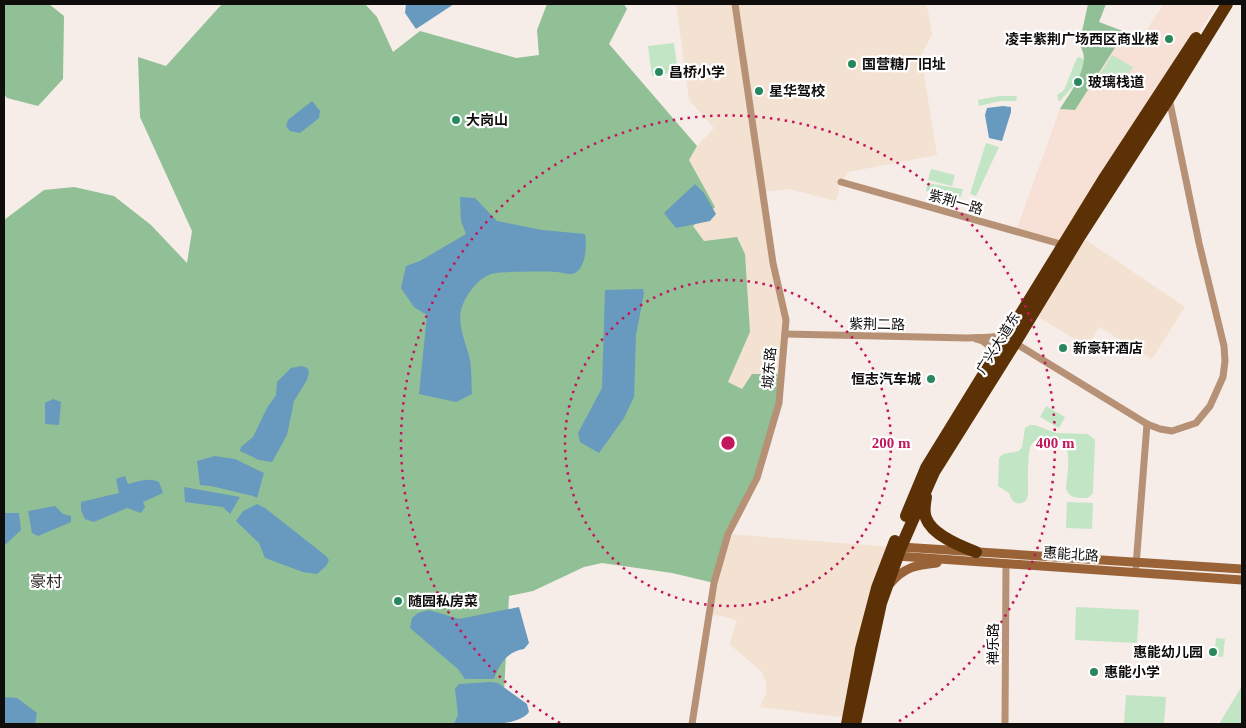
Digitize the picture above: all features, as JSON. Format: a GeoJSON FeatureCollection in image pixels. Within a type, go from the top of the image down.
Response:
{"type":"FeatureCollection","features":[{"type":"Feature","properties":{"kind":"highway","name":"广兴大道东"},"geometry":{"type":"LineString","coordinates":[[847,724],[861,649],[877,588],[886,561],[926,468],[1064,245],[1217,4]]}},
{"type":"Feature","properties":{"kind":"highway","name":"广兴大道东"},"geometry":{"type":"LineString","coordinates":[[855,724],[881,602],[899,551],[934,472],[1227,4]]}},
{"type":"Feature","properties":{"kind":"highway"},"geometry":{"type":"LineString","coordinates":[[927,489],[926,518],[932,526],[972,556]]}},
{"type":"Feature","properties":{"kind":"street","name":"城东路"},"geometry":{"type":"LineString","coordinates":[[692,724],[714,583],[728,534],[757,478],[779,403],[786,320],[773,263],[735,4]]}},
{"type":"Feature","properties":{"kind":"street"},"geometry":{"type":"LineString","coordinates":[[1016,343],[1147,424],[1160,429],[1172,431],[1196,423],[1210,406],[1223,377],[1225,361],[1221,331],[1199,243],[1169,98]]}},
{"type":"Feature","properties":{"kind":"street","name":"紫荆一路"},"geometry":{"type":"LineString","coordinates":[[841,182],[1064,245]]}},
{"type":"Feature","properties":{"kind":"street","name":"紫荆二路"},"geometry":{"type":"LineString","coordinates":[[785,334],[968,338],[1004,335],[1012,330]]}},
{"type":"Feature","properties":{"kind":"street","name":"紫荆二路"},"geometry":{"type":"LineString","coordinates":[[968,338],[981,340],[988,345],[992,355],[990,366]]}},
{"type":"Feature","properties":{"kind":"street"},"geometry":{"type":"LineString","coordinates":[[1136,572],[1147,424]]}},
{"type":"Feature","properties":{"kind":"street","name":"惠能北路"},"geometry":{"type":"LineString","coordinates":[[899,551],[1242,569]]}},
{"type":"Feature","properties":{"kind":"street"},"geometry":{"type":"LineString","coordinates":[[881,602],[890,584],[898,574],[907,569],[972,556]]}},
{"type":"Feature","properties":{"kind":"street","name":"惠能北路"},"geometry":{"type":"LineString","coordinates":[[972,556],[1006,564],[1242,580]]}},
{"type":"Feature","properties":{"kind":"street","name":"禅乐路"},"geometry":{"type":"LineString","coordinates":[[1005,724],[1006,564]]}},
{"type":"Feature","properties":{"kind":"shaded area"},"geometry":{"type":"Polygon","coordinates":[[[676,4],[925,4],[928,10],[932,35],[921,55],[937,155],[848,172],[841,182],[836,201],[789,189],[762,192],[786,320],[781,374],[752,374],[742,389],[728,382],[750,332],[737,237],[704,241],[693,226],[715,207],[689,160],[697,146],[714,128],[689,100],[676,4]]]}},
{"type":"Feature","properties":{"kind":"shaded area"},"geometry":{"type":"Polygon","coordinates":[[[1164,4],[1217,4],[1064,245],[1016,231],[1060,109],[1075,110],[1118,43],[1140,45],[1141,38],[1164,4]]]}},
{"type":"Feature","properties":{"kind":"shaded area"},"geometry":{"type":"Polygon","coordinates":[[[1080,236],[1185,307],[1152,359],[1099,327],[1088,347],[1033,314],[1080,236]]]}},
{"type":"Feature","properties":{"kind":"shaded area"},"geometry":{"type":"Polygon","coordinates":[[[728,534],[892,547],[848,718],[760,707],[766,693],[766,682],[761,671],[729,644],[737,621],[723,616],[709,615],[728,534]]]}},
{"type":"Feature","properties":{"kind":"green space"},"geometry":{"type":"Polygon","coordinates":[[[4,4],[49,4],[64,16],[63,79],[38,106],[7,98],[4,94],[4,4]]]}},
{"type":"Feature","properties":{"kind":"green space"},"geometry":{"type":"Polygon","coordinates":[[[222,4],[365,4],[377,17],[393,52],[420,31],[516,58],[539,55],[537,30],[547,4],[624,4],[627,9],[609,44],[697,146],[689,160],[715,207],[693,226],[704,241],[737,237],[745,254],[750,332],[728,382],[742,389],[752,374],[781,374],[779,403],[757,478],[728,534],[714,583],[672,573],[602,563],[584,567],[533,591],[509,596],[503,712],[499,724],[4,724],[4,220],[44,190],[74,187],[114,196],[151,225],[187,263],[192,231],[140,117],[138,57],[166,66],[222,4]]]}},
{"type":"Feature","properties":{"kind":"green space"},"geometry":{"type":"Polygon","coordinates":[[[1088,4],[1106,4],[1099,22],[1141,38],[1140,45],[1118,43],[1075,110],[1060,109],[1082,69],[1083,52],[1079,45],[1088,4]]]}},
{"type":"Feature","properties":{"kind":"green space"},"geometry":{"type":"Polygon","coordinates":[[[674,43],[678,72],[652,76],[648,46],[674,43]]]}},
{"type":"Feature","properties":{"kind":"green space"},"geometry":{"type":"Polygon","coordinates":[[[1112,55],[1133,67],[1121,87],[1100,74],[1112,55]]]}},
{"type":"Feature","properties":{"kind":"green space"},"geometry":{"type":"Polygon","coordinates":[[[1080,57],[1088,64],[1083,75],[1059,102],[1057,95],[1064,90],[1077,58],[1080,57]]]}},
{"type":"Feature","properties":{"kind":"green space"},"geometry":{"type":"Polygon","coordinates":[[[999,96],[1017,96],[1016,101],[1000,101],[979,106],[978,100],[999,96]]]}},
{"type":"Feature","properties":{"kind":"green space"},"geometry":{"type":"Polygon","coordinates":[[[986,143],[999,147],[976,196],[970,194],[986,143]]]}},
{"type":"Feature","properties":{"kind":"green space"},"geometry":{"type":"Polygon","coordinates":[[[931,169],[955,175],[952,186],[928,180],[931,169]]]}},
{"type":"Feature","properties":{"kind":"green space"},"geometry":{"type":"Polygon","coordinates":[[[927,183],[963,189],[961,197],[926,191],[927,183]]]}},
{"type":"Feature","properties":{"kind":"green space"},"geometry":{"type":"Polygon","coordinates":[[[1046,406],[1065,417],[1059,428],[1040,417],[1046,406]]]}},
{"type":"Feature","properties":{"kind":"green space"},"geometry":{"type":"Polygon","coordinates":[[[1030,425],[1056,433],[1088,434],[1095,440],[1093,493],[1088,498],[1070,495],[1066,489],[1068,456],[1063,443],[1056,439],[1042,438],[1034,441],[1031,445],[1026,501],[1015,503],[1009,493],[998,486],[999,458],[1003,454],[1019,451],[1022,447],[1025,428],[1030,425]]]}},
{"type":"Feature","properties":{"kind":"green space"},"geometry":{"type":"Polygon","coordinates":[[[1067,502],[1093,503],[1092,529],[1066,528],[1067,502]]]}},
{"type":"Feature","properties":{"kind":"green space"},"geometry":{"type":"Polygon","coordinates":[[[1076,607],[1139,610],[1137,643],[1075,640],[1076,607]]]}},
{"type":"Feature","properties":{"kind":"green space"},"geometry":{"type":"Polygon","coordinates":[[[1216,638],[1225,639],[1223,657],[1214,656],[1216,638]]]}},
{"type":"Feature","properties":{"kind":"green space"},"geometry":{"type":"Polygon","coordinates":[[[1242,686],[1242,724],[1219,724],[1242,686]]]}},
{"type":"Feature","properties":{"kind":"green space"},"geometry":{"type":"Polygon","coordinates":[[[1126,695],[1166,697],[1164,724],[1124,724],[1126,695]]]}},
{"type":"Feature","properties":{"kind":"water"},"geometry":{"type":"Polygon","coordinates":[[[406,4],[454,4],[416,29],[405,13],[406,4]]]}},
{"type":"Feature","properties":{"kind":"water"},"geometry":{"type":"Polygon","coordinates":[[[312,101],[320,111],[319,118],[300,133],[290,131],[286,126],[288,120],[312,101]]]}},
{"type":"Feature","properties":{"kind":"water"},"geometry":{"type":"Polygon","coordinates":[[[1011,107],[1011,112],[1002,141],[989,138],[985,115],[987,108],[1011,107]]]}},
{"type":"Feature","properties":{"kind":"water"},"geometry":{"type":"Polygon","coordinates":[[[695,184],[704,193],[716,214],[710,221],[676,228],[664,213],[695,184]]]}},
{"type":"Feature","properties":{"kind":"water"},"geometry":{"type":"Polygon","coordinates":[[[460,197],[475,198],[497,221],[542,230],[585,234],[586,244],[584,261],[579,270],[573,274],[543,271],[496,273],[487,276],[474,286],[463,304],[460,318],[470,360],[472,394],[456,402],[419,394],[427,315],[414,307],[401,288],[406,266],[420,261],[466,234],[461,221],[460,197]]]}},
{"type":"Feature","properties":{"kind":"water"},"geometry":{"type":"Polygon","coordinates":[[[643,289],[644,293],[636,335],[634,397],[624,418],[599,453],[580,442],[578,433],[602,388],[605,290],[643,289]]]}},
{"type":"Feature","properties":{"kind":"water"},"geometry":{"type":"Polygon","coordinates":[[[302,366],[307,368],[309,372],[307,380],[294,401],[287,435],[272,462],[259,460],[240,451],[241,447],[253,437],[267,408],[276,395],[277,382],[291,368],[302,366]]]}},
{"type":"Feature","properties":{"kind":"water"},"geometry":{"type":"Polygon","coordinates":[[[53,399],[61,402],[59,425],[45,424],[45,403],[53,399]]]}},
{"type":"Feature","properties":{"kind":"water"},"geometry":{"type":"Polygon","coordinates":[[[215,456],[235,459],[264,473],[257,498],[200,485],[197,461],[215,456]]]}},
{"type":"Feature","properties":{"kind":"water"},"geometry":{"type":"Polygon","coordinates":[[[125,476],[128,484],[148,480],[159,482],[163,493],[143,502],[145,507],[141,513],[127,508],[94,522],[85,519],[81,510],[81,502],[119,493],[116,479],[125,476]]]}},
{"type":"Feature","properties":{"kind":"water"},"geometry":{"type":"Polygon","coordinates":[[[184,487],[240,497],[230,514],[223,507],[185,502],[184,487]]]}},
{"type":"Feature","properties":{"kind":"water"},"geometry":{"type":"Polygon","coordinates":[[[257,504],[265,508],[326,556],[329,560],[326,566],[317,574],[303,572],[265,558],[259,543],[236,521],[243,511],[257,504]]]}},
{"type":"Feature","properties":{"kind":"water"},"geometry":{"type":"Polygon","coordinates":[[[55,506],[63,514],[71,516],[71,522],[38,536],[32,533],[28,511],[55,506]]]}},
{"type":"Feature","properties":{"kind":"water"},"geometry":{"type":"Polygon","coordinates":[[[4,513],[19,513],[21,530],[4,546],[4,513]]]}},
{"type":"Feature","properties":{"kind":"water"},"geometry":{"type":"Polygon","coordinates":[[[519,607],[529,643],[524,649],[513,652],[505,659],[494,679],[465,679],[458,669],[410,628],[412,618],[418,613],[429,610],[459,619],[519,607]]]}},
{"type":"Feature","properties":{"kind":"water"},"geometry":{"type":"Polygon","coordinates":[[[498,683],[527,704],[529,712],[515,721],[506,723],[454,724],[458,715],[455,689],[459,684],[498,683]]]}},
{"type":"Feature","properties":{"kind":"water"},"geometry":{"type":"Polygon","coordinates":[[[4,697],[17,698],[37,713],[35,724],[4,724],[4,697]]]}},
{"type":"Feature","properties":{"kind":"place","name":"凌丰紫荆广场西区商业楼"},"geometry":{"type":"Point","coordinates":[1169,39]}},
{"type":"Feature","properties":{"kind":"place","name":"国营糖厂旧址"},"geometry":{"type":"Point","coordinates":[852,64]}},
{"type":"Feature","properties":{"kind":"place","name":"昌桥小学"},"geometry":{"type":"Point","coordinates":[659,72]}},
{"type":"Feature","properties":{"kind":"place","name":"玻璃栈道"},"geometry":{"type":"Point","coordinates":[1078,82]}},
{"type":"Feature","properties":{"kind":"place","name":"星华驾校"},"geometry":{"type":"Point","coordinates":[759,91]}},
{"type":"Feature","properties":{"kind":"place","name":"大岗山"},"geometry":{"type":"Point","coordinates":[456,120]}},
{"type":"Feature","properties":{"kind":"place","name":"新豪轩酒店"},"geometry":{"type":"Point","coordinates":[1063,348]}},
{"type":"Feature","properties":{"kind":"place","name":"恒志汽车城"},"geometry":{"type":"Point","coordinates":[931,379]}},
{"type":"Feature","properties":{"kind":"place","name":"随园私房菜"},"geometry":{"type":"Point","coordinates":[398,601]}},
{"type":"Feature","properties":{"kind":"place","name":"惠能幼儿园"},"geometry":{"type":"Point","coordinates":[1213,652]}},
{"type":"Feature","properties":{"kind":"place","name":"惠能小学"},"geometry":{"type":"Point","coordinates":[1094,672]}},
{"type":"Feature","properties":{"kind":"district","name":"豪村"},"geometry":{"type":"Point","coordinates":[46,581]}}]}
